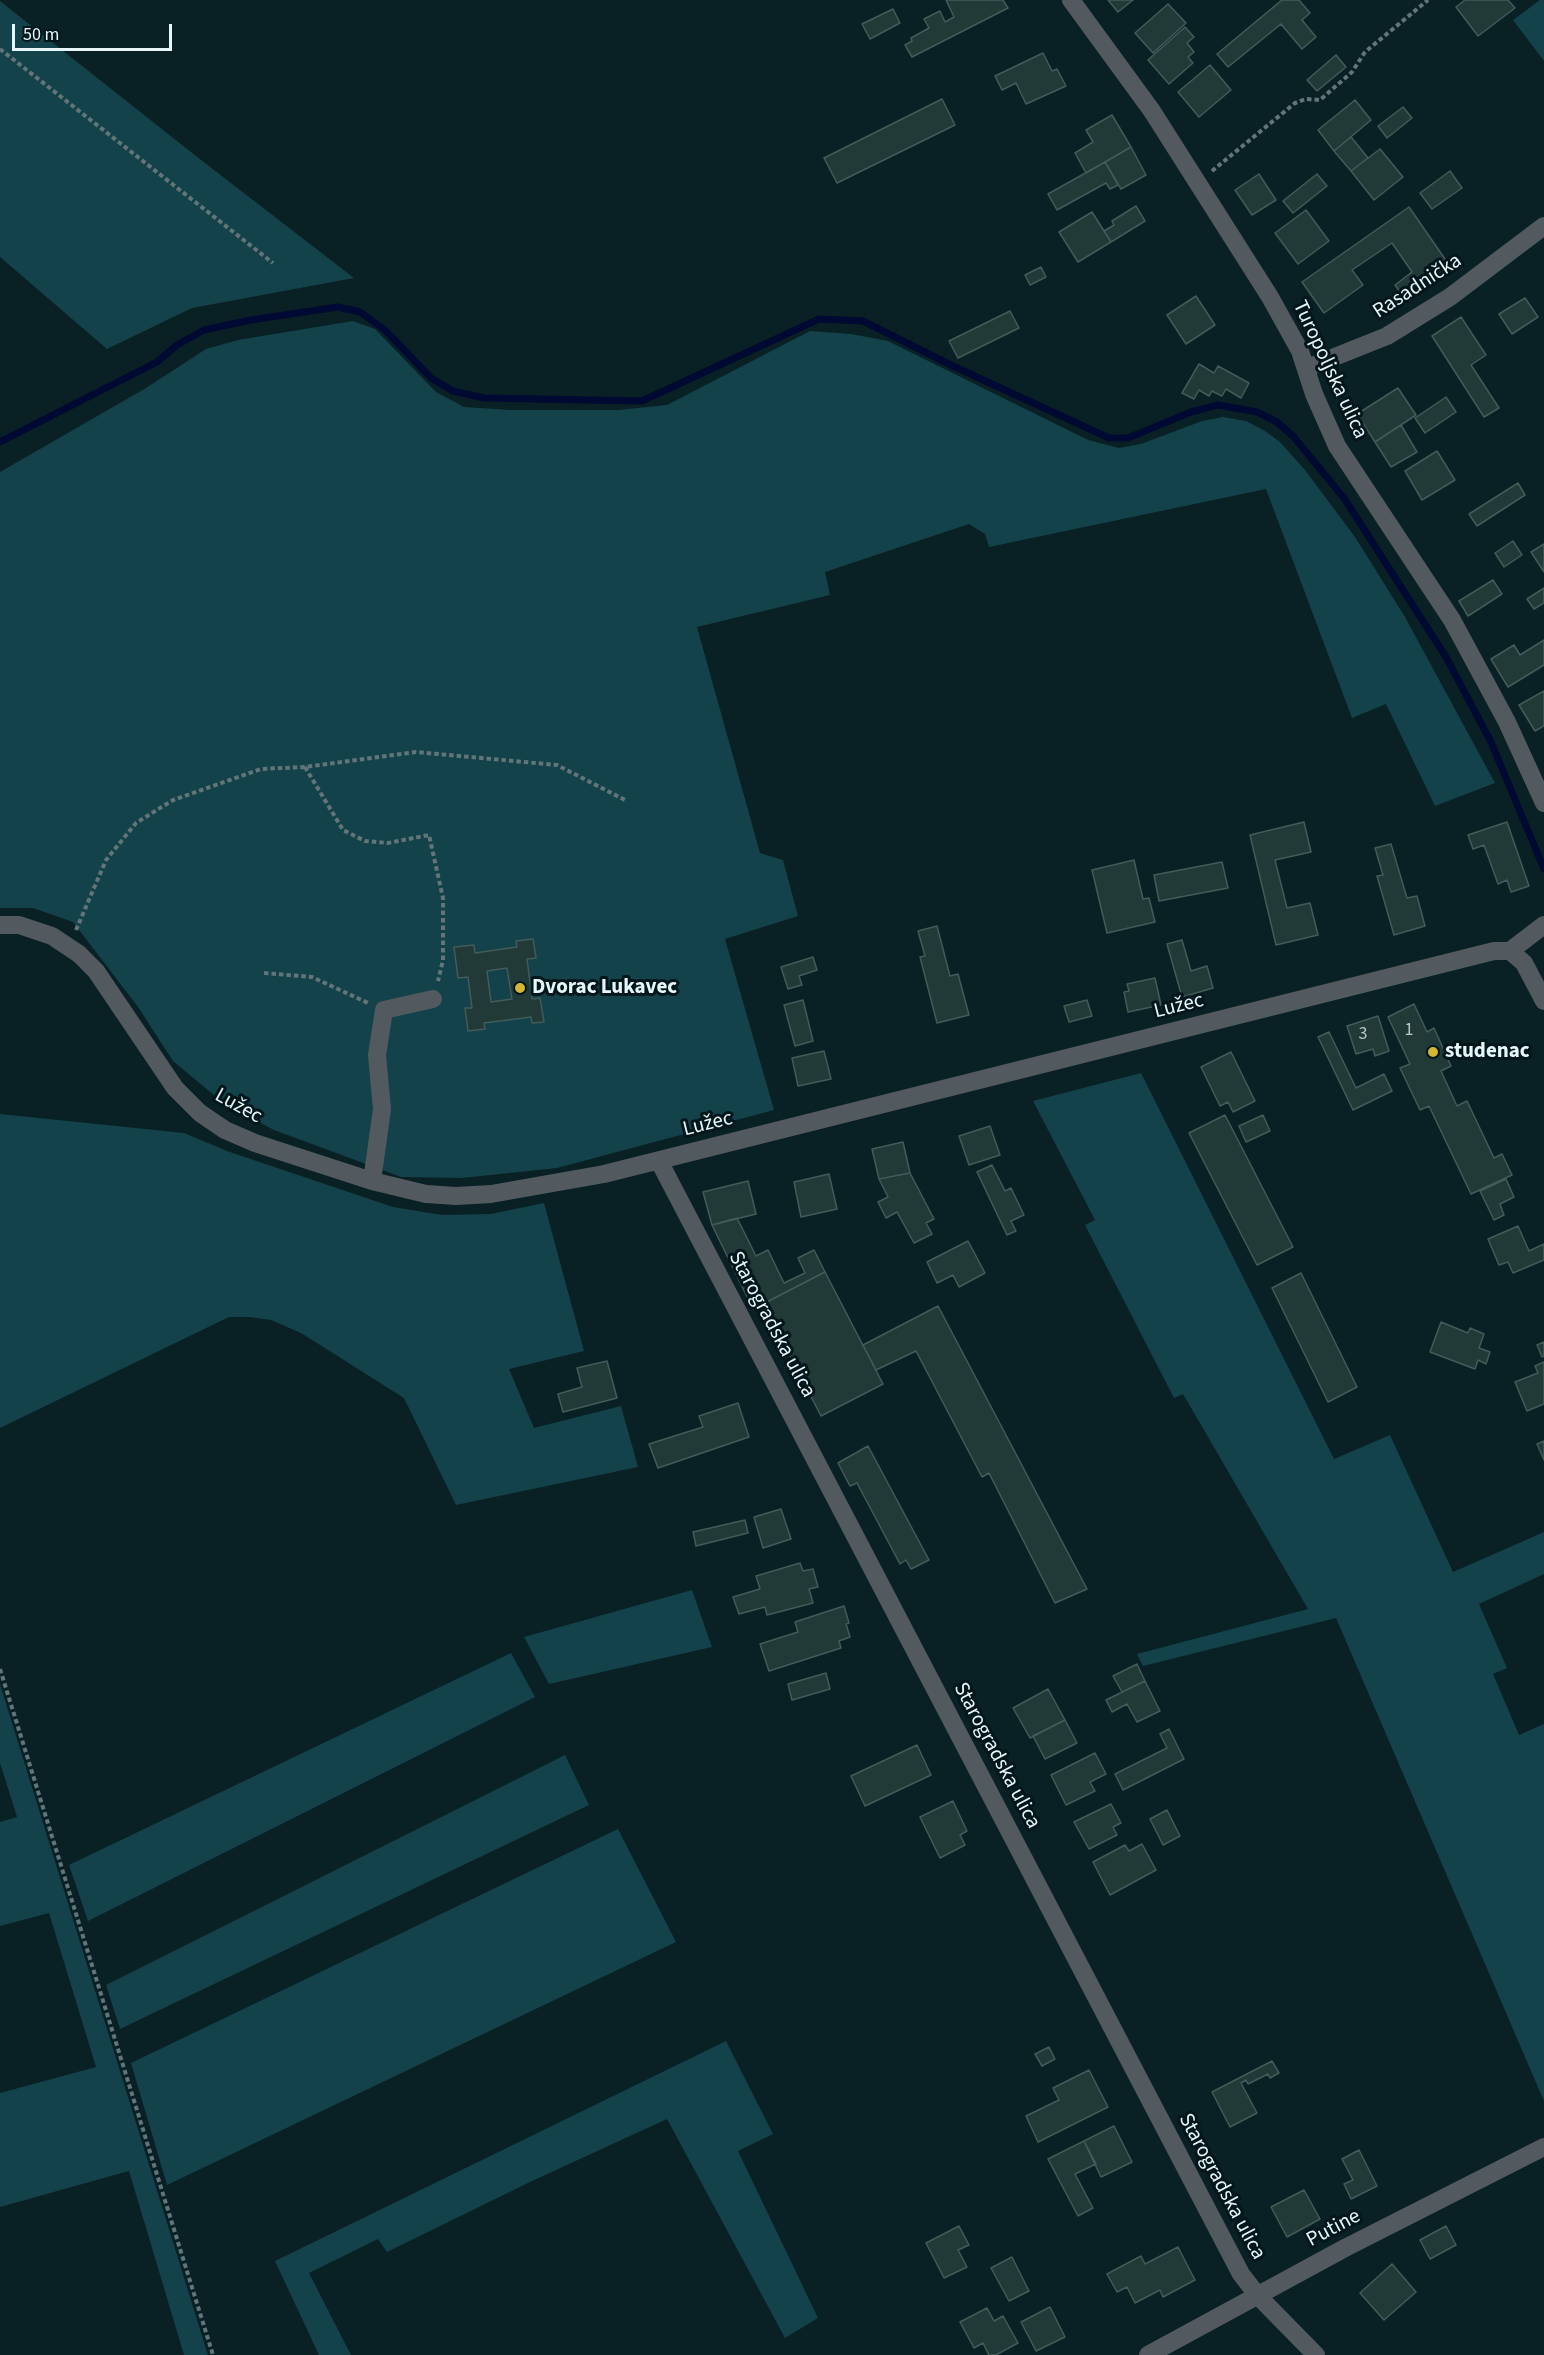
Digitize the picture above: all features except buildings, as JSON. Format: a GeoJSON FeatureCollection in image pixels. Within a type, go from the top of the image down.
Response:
{"type":"FeatureCollection","features":[{"type":"Feature","properties":{"kind":"street","name":"Turopoljska ulica"},"geometry":{"type":"LineString","coordinates":[[1071,0],[1152,111],[1196,184],[1270,297],[1307,368],[1314,394],[1337,446],[1452,620],[1507,722],[1544,803]]}},
{"type":"Feature","properties":{"kind":"street","name":"Rasadnička"},"geometry":{"type":"LineString","coordinates":[[1307,368],[1387,336],[1450,297],[1544,226]]}},
{"type":"Feature","properties":{"kind":"street","name":"Lužec"},"geometry":{"type":"LineString","coordinates":[[0,925],[19,926],[52,936],[69,947],[96,971],[175,1088],[200,1113],[225,1130],[255,1143],[372,1181],[426,1194],[491,1194],[604,1174],[1494,951],[1510,951]]}},
{"type":"Feature","properties":{"kind":"street"},"geometry":{"type":"LineString","coordinates":[[1544,925],[1510,951],[1524,963],[1544,1001]]}},
{"type":"Feature","properties":{"kind":"street"},"geometry":{"type":"LineString","coordinates":[[372,1181],[382,1109],[377,1055],[384,1010],[433,999]]}},
{"type":"Feature","properties":{"kind":"street","name":"Starogradska ulica"},"geometry":{"type":"LineString","coordinates":[[659,1161],[1241,2274],[1258,2296],[1317,2355]]}},
{"type":"Feature","properties":{"kind":"street","name":"Putine"},"geometry":{"type":"LineString","coordinates":[[1148,2355],[1355,2243],[1544,2147]]}},
{"type":"Feature","properties":{"kind":"path"},"geometry":{"type":"LineString","coordinates":[[1196,184],[1295,103],[1306,99],[1320,100],[1352,72],[1365,52],[1428,0]]}},
{"type":"Feature","properties":{"kind":"path"},"geometry":{"type":"LineString","coordinates":[[0,49],[273,263]]}},
{"type":"Feature","properties":{"kind":"path"},"geometry":{"type":"LineString","coordinates":[[69,947],[106,860],[136,823],[173,800],[261,770],[304,767],[416,752],[557,765],[625,800]]}},
{"type":"Feature","properties":{"kind":"path"},"geometry":{"type":"LineString","coordinates":[[304,767],[343,830],[365,842],[388,843],[429,835],[443,898],[443,960],[433,999]]}},
{"type":"Feature","properties":{"kind":"path"},"geometry":{"type":"LineString","coordinates":[[264,973],[312,977],[384,1010]]}},
{"type":"Feature","properties":{"kind":"path"},"geometry":{"type":"LineString","coordinates":[[0,1669],[213,2355]]}},
{"type":"Feature","properties":{"kind":"shaded area"},"geometry":{"type":"Polygon","coordinates":[[[1540,0],[1544,0],[1544,61],[1513,20],[1540,0]]]}},
{"type":"Feature","properties":{"kind":"shaded area"},"geometry":{"type":"Polygon","coordinates":[[[0,1],[354,278],[192,308],[107,349],[0,257],[0,1]]]}},
{"type":"Feature","properties":{"kind":"shaded area"},"geometry":{"type":"Polygon","coordinates":[[[353,321],[375,329],[436,392],[464,407],[511,410],[618,410],[667,405],[810,331],[851,334],[888,341],[1088,440],[1119,448],[1141,444],[1202,421],[1223,417],[1246,421],[1280,442],[1305,470],[1355,537],[1405,617],[1495,783],[1435,806],[1386,704],[1352,718],[1266,489],[989,547],[985,534],[969,524],[825,572],[830,595],[697,627],[760,853],[783,860],[798,916],[725,939],[774,1110],[557,1168],[462,1178],[401,1177],[274,1130],[227,1106],[173,1061],[138,1007],[73,922],[33,908],[0,908],[0,472],[146,388],[206,349],[238,340],[353,321]]]}},
{"type":"Feature","properties":{"kind":"shaded area"},"geometry":{"type":"Polygon","coordinates":[[[1141,1073],[1334,1459],[1390,1435],[1453,1572],[1544,1532],[1544,1574],[1479,1604],[1507,1668],[1493,1674],[1519,1735],[1544,1724],[1544,2101],[1336,1618],[1143,1666],[1137,1654],[1308,1609],[1183,1394],[1174,1398],[1085,1225],[1095,1220],[1033,1101],[1141,1073]]]}},
{"type":"Feature","properties":{"kind":"shaded area"},"geometry":{"type":"Polygon","coordinates":[[[0,1114],[184,1133],[227,1151],[393,1207],[442,1215],[491,1214],[544,1203],[584,1351],[509,1369],[534,1428],[621,1406],[638,1467],[456,1505],[404,1398],[301,1333],[271,1320],[250,1317],[229,1317],[0,1428],[0,1114]]]}},
{"type":"Feature","properties":{"kind":"shaded area"},"geometry":{"type":"Polygon","coordinates":[[[692,1590],[712,1647],[549,1684],[524,1637],[692,1590]]]}},
{"type":"Feature","properties":{"kind":"shaded area"},"geometry":{"type":"Polygon","coordinates":[[[511,1653],[535,1697],[88,1921],[69,1865],[511,1653]]]}},
{"type":"Feature","properties":{"kind":"shaded area"},"geometry":{"type":"Polygon","coordinates":[[[0,1684],[208,2355],[184,2355],[129,2171],[0,2207],[0,2093],[96,2067],[49,1913],[0,1926],[0,1822],[17,1817],[0,1763],[0,1684]]]}},
{"type":"Feature","properties":{"kind":"shaded area"},"geometry":{"type":"Polygon","coordinates":[[[565,1755],[589,1805],[120,2029],[106,1985],[565,1755]]]}},
{"type":"Feature","properties":{"kind":"shaded area"},"geometry":{"type":"Polygon","coordinates":[[[618,1829],[676,1942],[167,2185],[131,2063],[618,1829]]]}},
{"type":"Feature","properties":{"kind":"shaded area"},"geometry":{"type":"Polygon","coordinates":[[[726,2041],[773,2134],[738,2151],[818,2318],[785,2338],[667,2119],[530,2182],[387,2252],[378,2239],[309,2273],[351,2355],[319,2355],[275,2261],[726,2041]]]}},
{"type":"Feature","properties":{"kind":"waterway"},"geometry":{"type":"LineString","coordinates":[[0,442],[157,362],[177,345],[204,330],[251,320],[338,307],[360,312],[385,330],[431,378],[453,391],[484,398],[642,401],[819,319],[863,321],[953,366],[1109,438],[1128,438],[1191,412],[1218,405],[1257,412],[1277,422],[1293,436],[1344,498],[1446,657],[1491,742],[1544,869]]}},
{"type":"Feature","properties":{"kind":"place","name":"Dvorac Lukavec"},"geometry":{"type":"Point","coordinates":[520,988]}},
{"type":"Feature","properties":{"kind":"place","name":"studenac"},"geometry":{"type":"Point","coordinates":[1433,1052]}}]}
